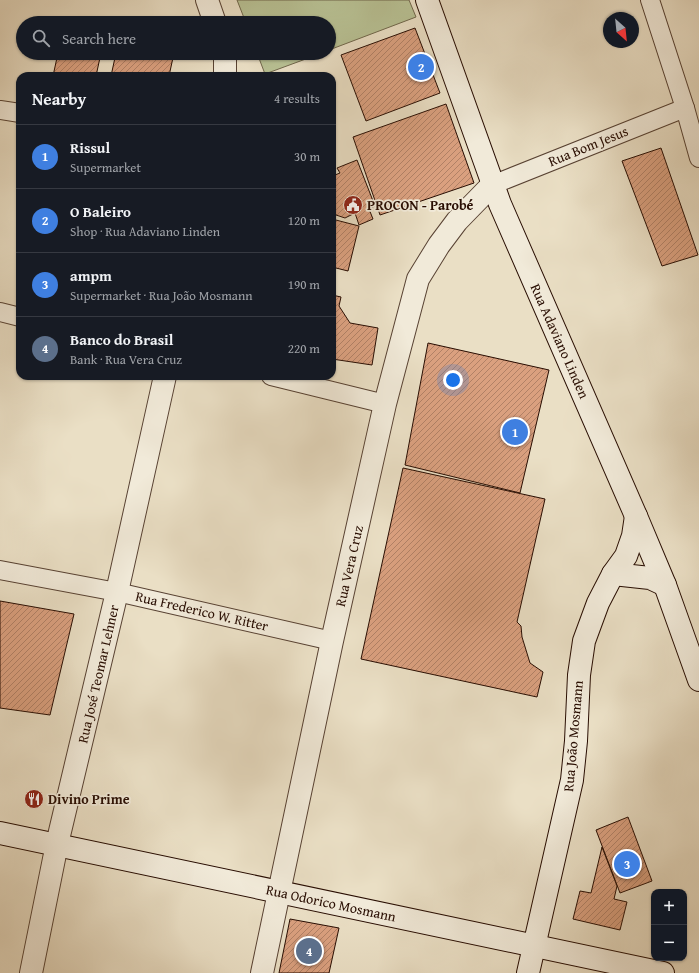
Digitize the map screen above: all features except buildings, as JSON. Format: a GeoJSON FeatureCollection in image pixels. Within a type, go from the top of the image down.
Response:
{"type":"FeatureCollection","features":[{"type":"Feature","properties":{"kind":"main road"},"geometry":{"type":"LineString","coordinates":[[207,0],[213,16]]}},
{"type":"Feature","properties":{"kind":"main road","name":"Rua Adaviano Linden"},"geometry":{"type":"LineString","coordinates":[[428,0],[492,185],[665,585],[699,680]]}},
{"type":"Feature","properties":{"kind":"main road"},"geometry":{"type":"LineString","coordinates":[[225,60],[225,72]]}},
{"type":"Feature","properties":{"kind":"main road","name":"Rua Vera Cruz"},"geometry":{"type":"LineString","coordinates":[[262,973],[332,641],[385,404],[418,279],[456,221],[492,185]]}},
{"type":"Feature","properties":{"kind":"main road","name":"Rua José Teomar Lehner"},"geometry":{"type":"LineString","coordinates":[[31,973],[57,844],[117,592],[164,380]]}},
{"type":"Feature","properties":{"kind":"main road","name":"Rua João Mosmann"},"geometry":{"type":"LineString","coordinates":[[528,973],[572,780],[576,741],[579,675],[584,641],[598,603],[613,574],[626,556],[633,536],[636,516]]}},
{"type":"Feature","properties":{"kind":"main road"},"geometry":{"type":"LineString","coordinates":[[613,574],[650,578],[665,585]]}},
{"type":"Feature","properties":{"kind":"main road","name":"Rua Odorico Mosmann"},"geometry":{"type":"LineString","coordinates":[[0,833],[663,973]]}},
{"type":"Feature","properties":{"kind":"street"},"geometry":{"type":"LineString","coordinates":[[650,0],[685,108],[699,158]]}},
{"type":"Feature","properties":{"kind":"street","name":"Rua Bom Jesus"},"geometry":{"type":"LineString","coordinates":[[492,185],[685,108]]}},
{"type":"Feature","properties":{"kind":"street"},"geometry":{"type":"LineString","coordinates":[[0,110],[16,112]]}},
{"type":"Feature","properties":{"kind":"street"},"geometry":{"type":"LineString","coordinates":[[0,312],[16,316]]}},
{"type":"Feature","properties":{"kind":"street"},"geometry":{"type":"LineString","coordinates":[[287,380],[385,404]]}},
{"type":"Feature","properties":{"kind":"street","name":"Rua Frederico W. Ritter"},"geometry":{"type":"LineString","coordinates":[[0,570],[117,592],[332,641]]}},
{"type":"Feature","properties":{"kind":"green space"},"geometry":{"type":"Polygon","coordinates":[[[237,0],[409,0],[416,17],[336,47],[336,16],[243,16],[237,0]]]}},
{"type":"Feature","properties":{"kind":"green space"},"geometry":{"type":"Polygon","coordinates":[[[260,60],[303,60],[270,72],[264,72],[260,60]]]}},
{"type":"Feature","properties":{"kind":"place","name":"O Baleiro"},"geometry":{"type":"Point","coordinates":[421,67]}},
{"type":"Feature","properties":{"kind":"place","name":"PROCON - Parobé"},"geometry":{"type":"Point","coordinates":[353,205]}},
{"type":"Feature","properties":{"kind":"place","name":"Rissul"},"geometry":{"type":"Point","coordinates":[515,432]}},
{"type":"Feature","properties":{"kind":"place","name":"Divino Prime"},"geometry":{"type":"Point","coordinates":[34,799]}},
{"type":"Feature","properties":{"kind":"place","name":"ampm"},"geometry":{"type":"Point","coordinates":[627,864]}},
{"type":"Feature","properties":{"kind":"place","name":"Banco do Brasil"},"geometry":{"type":"Point","coordinates":[309,951]}}]}
